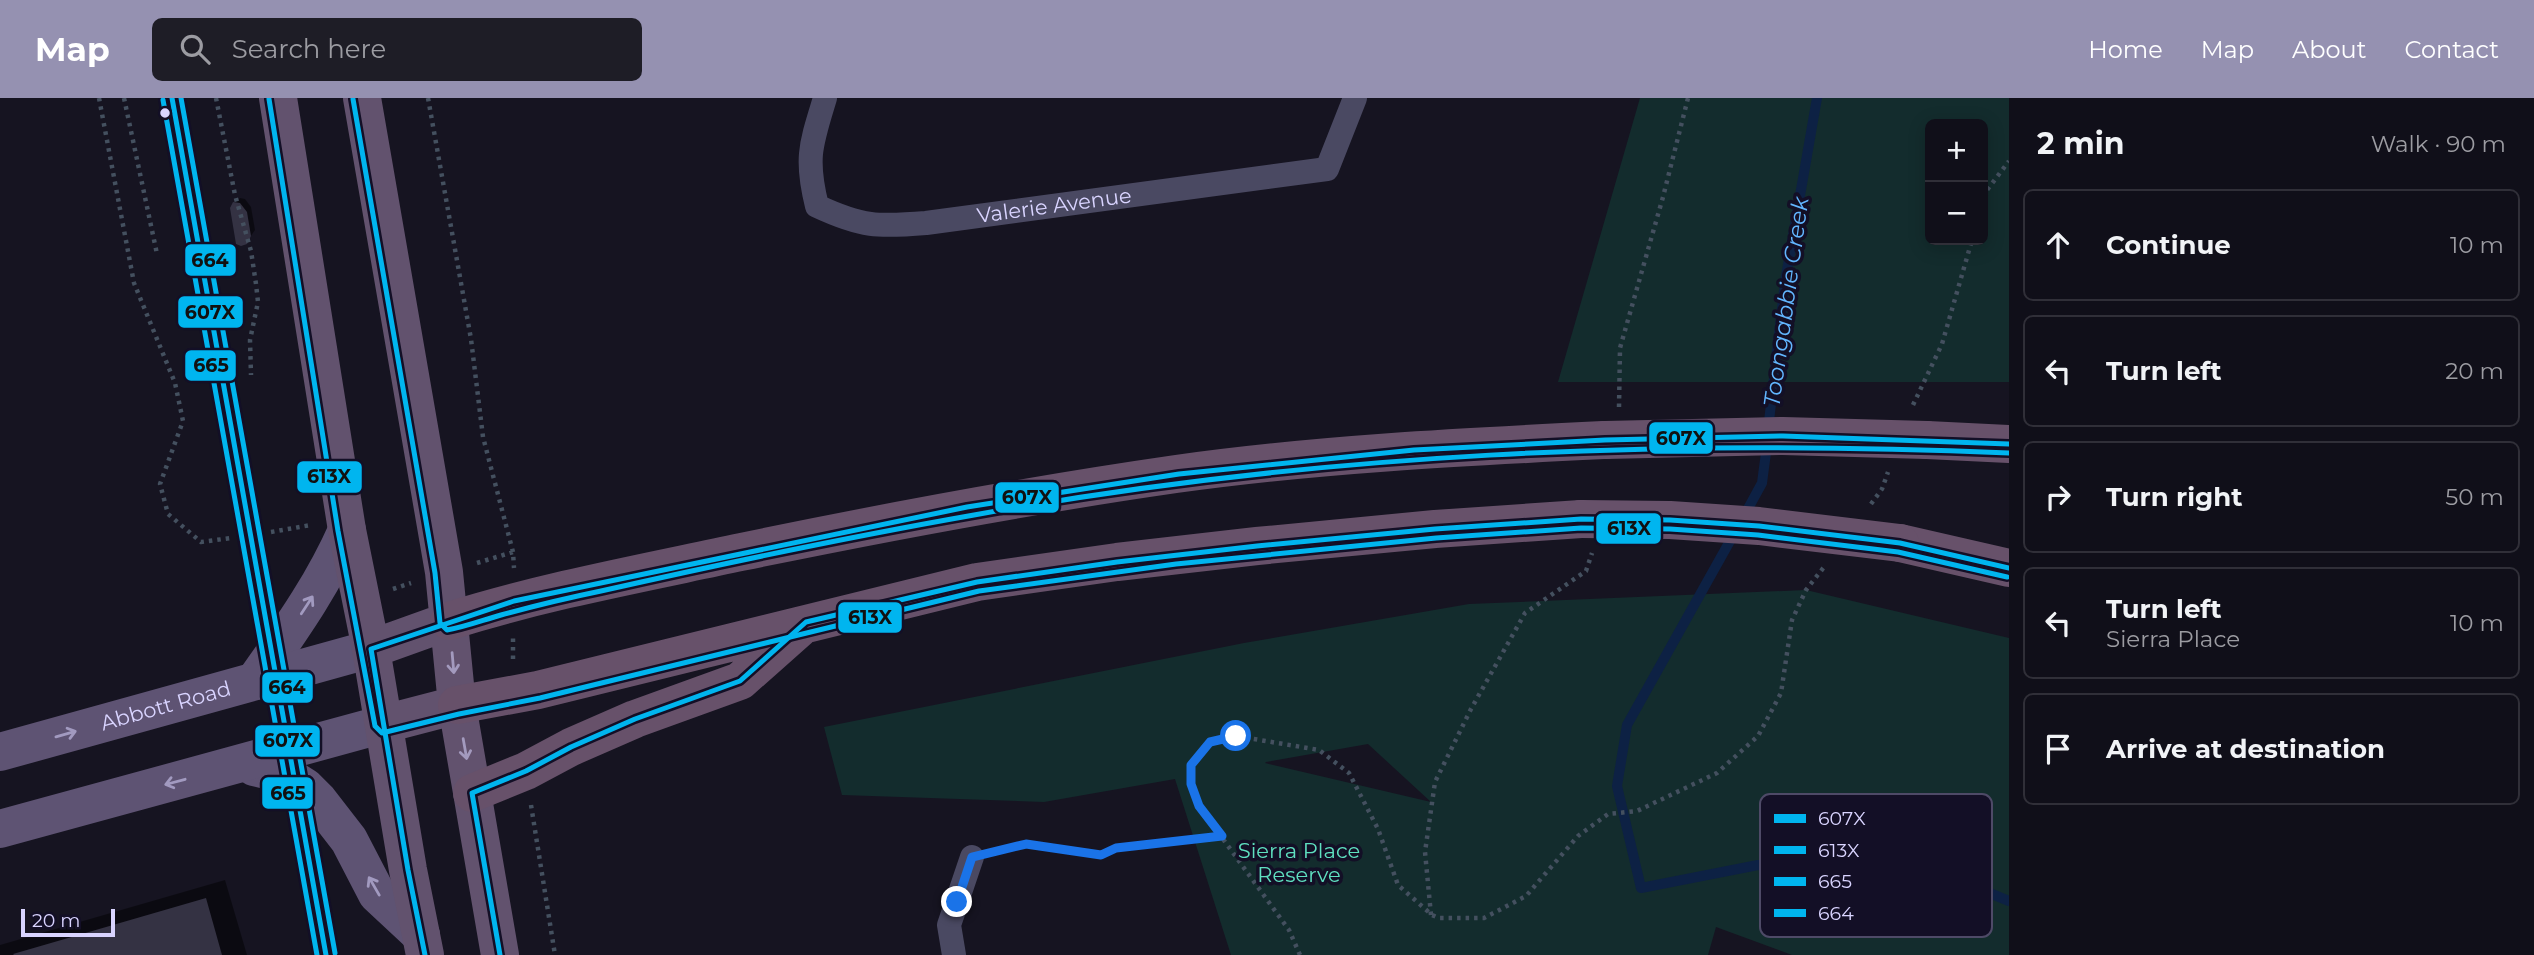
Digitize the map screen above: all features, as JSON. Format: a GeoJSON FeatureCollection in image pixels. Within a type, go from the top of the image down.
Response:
{"type":"FeatureCollection","features":[{"type":"Feature","properties":{"kind":"highway"},"geometry":{"type":"LineString","coordinates":[[278,98],[347,530],[371,649],[423,945]]}},
{"type":"Feature","properties":{"kind":"highway"},"geometry":{"type":"LineString","coordinates":[[362,98],[444,572],[457,705],[500,955]]}},
{"type":"Feature","properties":{"kind":"highway"},"geometry":{"type":"LineString","coordinates":[[449,621],[514,601],[833,533],[1007,500],[1179,474],[1414,450],[1605,440],[1783,436],[2009,444]]}},
{"type":"Feature","properties":{"kind":"highway"},"geometry":{"type":"LineString","coordinates":[[383,724],[457,705],[538,690],[977,582],[1117,562],[1435,529],[1581,519],[1670,520],[1759,526],[1900,543],[2009,568]]}},
{"type":"Feature","properties":{"kind":"highway","name":"Abbott Road"},"geometry":{"type":"LineString","coordinates":[[371,649],[449,621]]}},
{"type":"Feature","properties":{"kind":"highway"},"geometry":{"type":"LineString","coordinates":[[472,793],[526,771],[571,747],[635,719],[740,681],[806,622]]}},
{"type":"Feature","properties":{"kind":"main road"},"geometry":{"type":"LineString","coordinates":[[255,681],[310,600],[347,530]]}},
{"type":"Feature","properties":{"kind":"main road","name":"Abbott Road"},"geometry":{"type":"LineString","coordinates":[[0,752],[371,649]]}},
{"type":"Feature","properties":{"kind":"main road"},"geometry":{"type":"LineString","coordinates":[[0,829],[383,724]]}},
{"type":"Feature","properties":{"kind":"main road"},"geometry":{"type":"LineString","coordinates":[[241,764],[286,775],[305,787],[348,840],[377,894],[423,945]]}},
{"type":"Feature","properties":{"kind":"street","name":"Valerie Avenue"},"geometry":{"type":"LineString","coordinates":[[825,98],[811,145],[810,175],[817,206],[851,221],[886,227],[1327,169],[1355,98]]}},
{"type":"Feature","properties":{"kind":"street"},"geometry":{"type":"LineString","coordinates":[[954,955],[949,925],[972,857]]}},
{"type":"Feature","properties":{"kind":"lane"},"geometry":{"type":"LineString","coordinates":[[173,98],[326,955]]}},
{"type":"Feature","properties":{"kind":"path"},"geometry":{"type":"LineString","coordinates":[[124,98],[157,254]]}},
{"type":"Feature","properties":{"kind":"path"},"geometry":{"type":"LineString","coordinates":[[216,98],[256,284],[258,302],[249,349],[251,375]]}},
{"type":"Feature","properties":{"kind":"path"},"geometry":{"type":"LineString","coordinates":[[428,98],[471,339],[483,437],[513,552]]}},
{"type":"Feature","properties":{"kind":"path"},"geometry":{"type":"LineString","coordinates":[[1988,189],[2009,161]]}},
{"type":"Feature","properties":{"kind":"path"},"geometry":{"type":"LineString","coordinates":[[1300,955],[1289,930],[1199,806],[1191,784],[1191,765],[1210,742],[1236,736],[1319,750],[1349,773],[1378,829],[1398,885],[1439,918],[1485,918],[1526,896],[1578,836],[1608,814],[1637,811]]}},
{"type":"Feature","properties":{"kind":"path"},"geometry":{"type":"LineString","coordinates":[[526,771],[555,955]]}},
{"type":"Feature","properties":{"kind":"path"},"geometry":{"type":"LineString","coordinates":[[972,857],[1026,844],[1101,855],[1116,848],[1222,836]]}},
{"type":"Feature","properties":{"kind":"green space"},"geometry":{"type":"Polygon","coordinates":[[[1640,98],[2009,98],[2009,382],[1558,382],[1640,98]]]}},
{"type":"Feature","properties":{"kind":"green space","name":"Sierra Place Reserve"},"geometry":{"type":"Polygon","coordinates":[[[1806,590],[2009,638],[2009,955],[1792,955],[1716,927],[1708,955],[1231,955],[1175,779],[1044,802],[842,795],[824,727],[1244,643],[1469,604],[1806,590]],[[1368,744],[1265,763],[1431,802],[1368,744]]]}},
{"type":"Feature","properties":{"kind":"building"},"geometry":{"type":"Polygon","coordinates":[[[233,202],[240,203],[247,212],[251,236],[247,244],[241,246],[236,244],[230,208],[233,202]]]}},
{"type":"Feature","properties":{"kind":"building"},"geometry":{"type":"Polygon","coordinates":[[[206,898],[222,955],[13,954],[206,898]]]}},
{"type":"Feature","properties":{"kind":"waterway","name":"Toongabbie Creek"},"geometry":{"type":"LineString","coordinates":[[1768,430],[1785,282],[1817,98]]}},
{"type":"Feature","properties":{"kind":"waterway","name":"Toongabbie Creek"},"geometry":{"type":"LineString","coordinates":[[1744,516],[1762,483],[1767,445]]}},
{"type":"Feature","properties":{"kind":"waterway","name":"Toongabbie Creek"},"geometry":{"type":"LineString","coordinates":[[1735,532],[1627,725],[1617,786],[1641,888],[1760,865]]}},
{"type":"Feature","properties":{"kind":"waterway","name":"Toongabbie Creek"},"geometry":{"type":"LineString","coordinates":[[1992,894],[2009,901]]}},
{"type":"Feature","properties":{"kind":"transit line","name":"607X"},"geometry":{"type":"LineString","coordinates":[[172,98],[326,955]]}},
{"type":"Feature","properties":{"kind":"transit line","name":"664"},"geometry":{"type":"LineString","coordinates":[[181,98],[335,953]]}},
{"type":"Feature","properties":{"kind":"transit line","name":"613X"},"geometry":{"type":"LineString","coordinates":[[269,99],[338,531],[375,726],[382,733],[540,698],[979,591],[1176,564],[1436,538],[1581,528],[1670,529],[1758,535],[1898,552],[2007,577]]}},
{"type":"Feature","properties":{"kind":"transit line","name":"613X"},"geometry":{"type":"LineString","coordinates":[[353,99],[435,573],[440,623],[447,630],[576,596],[880,532],[1103,494],[1232,477],[1361,464],[1619,450],[1748,448],[2009,453]]}},
{"type":"Feature","properties":{"kind":"transit line","name":"665"},"geometry":{"type":"LineString","coordinates":[[163,100],[317,955]]}},
{"type":"Feature","properties":{"kind":"transit line","name":"607X"},"geometry":{"type":"LineString","coordinates":[[425,955],[371,649],[514,601],[967,507],[1179,474],[1414,450],[1605,440],[1783,436],[2009,444]]}},
{"type":"Feature","properties":{"kind":"transit line","name":"607X"},"geometry":{"type":"LineString","coordinates":[[500,955],[472,793],[526,771],[571,747],[635,719],[740,681],[806,622],[977,582],[1117,562],[1435,529],[1581,519],[1670,520],[1759,526],[1900,543],[2009,568]]}},
{"type":"Feature","properties":{"kind":"route"},"geometry":{"type":"LineString","coordinates":[[957,902],[972,857],[1026,844],[1101,855],[1116,848],[1222,836],[1199,806],[1191,784],[1191,765],[1210,742],[1236,736]]}}]}
